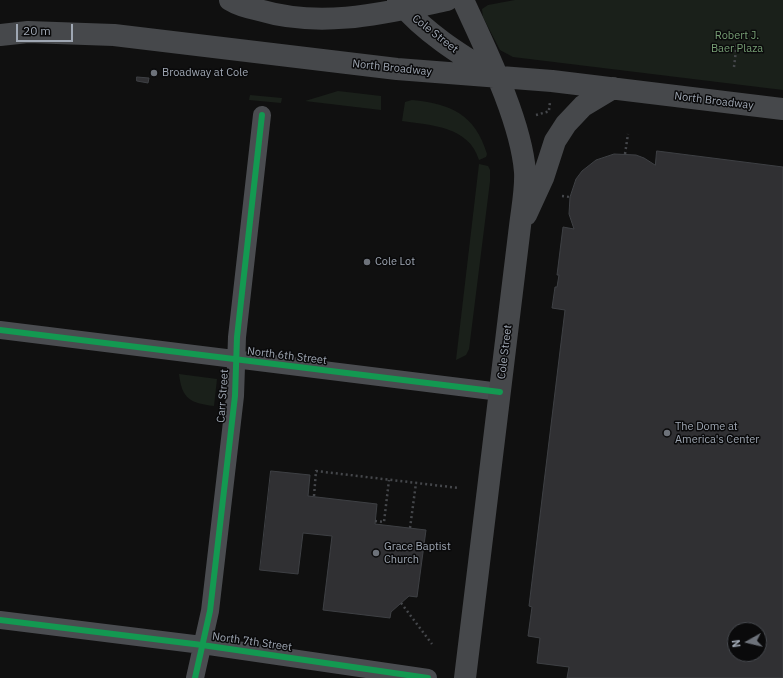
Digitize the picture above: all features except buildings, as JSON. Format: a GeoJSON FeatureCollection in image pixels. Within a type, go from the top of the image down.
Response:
{"type":"FeatureCollection","features":[{"type":"Feature","properties":{"kind":"main road"},"geometry":{"type":"LineString","coordinates":[[230,0],[277,16],[301,19],[345,18],[401,5],[447,0]]}},
{"type":"Feature","properties":{"kind":"main road","name":"Cole Street"},"geometry":{"type":"LineString","coordinates":[[463,0],[512,117],[523,156],[525,173],[520,226],[465,678]]}},
{"type":"Feature","properties":{"kind":"main road","name":"Cole Street"},"geometry":{"type":"LineString","coordinates":[[401,5],[441,40],[496,76]]}},
{"type":"Feature","properties":{"kind":"main road","name":"North Broadway"},"geometry":{"type":"LineString","coordinates":[[0,35],[28,32],[114,35],[390,68],[496,76],[613,88],[783,109]]}},
{"type":"Feature","properties":{"kind":"main road"},"geometry":{"type":"LineString","coordinates":[[520,226],[543,178],[555,141],[566,124],[583,106],[613,88]]}},
{"type":"Feature","properties":{"kind":"street","name":"Carr Street"},"geometry":{"type":"LineString","coordinates":[[195,678],[210,611],[235,396],[238,330],[262,115]]}},
{"type":"Feature","properties":{"kind":"street","name":"North 6th Street"},"geometry":{"type":"LineString","coordinates":[[0,330],[500,392]]}},
{"type":"Feature","properties":{"kind":"street","name":"North 7th Street"},"geometry":{"type":"LineString","coordinates":[[0,620],[202,645],[428,678]]}},
{"type":"Feature","properties":{"kind":"path"},"geometry":{"type":"LineString","coordinates":[[734,68],[737,42]]}},
{"type":"Feature","properties":{"kind":"path"},"geometry":{"type":"LineString","coordinates":[[549,110],[550,102]]}},
{"type":"Feature","properties":{"kind":"path"},"geometry":{"type":"LineString","coordinates":[[625,154],[628,134]]}},
{"type":"Feature","properties":{"kind":"path"},"geometry":{"type":"LineString","coordinates":[[562,196],[570,197]]}},
{"type":"Feature","properties":{"kind":"path"},"geometry":{"type":"LineString","coordinates":[[314,496],[316,471],[458,488]]}},
{"type":"Feature","properties":{"kind":"path"},"geometry":{"type":"LineString","coordinates":[[375,521],[384,522],[389,480]]}},
{"type":"Feature","properties":{"kind":"path"},"geometry":{"type":"LineString","coordinates":[[410,528],[416,483]]}},
{"type":"Feature","properties":{"kind":"path"},"geometry":{"type":"LineString","coordinates":[[401,603],[432,644]]}},
{"type":"Feature","properties":{"kind":"green space","name":"Robert J. Baer Plaza"},"geometry":{"type":"Polygon","coordinates":[[[515,0],[783,0],[783,90],[513,57],[500,50],[483,17],[482,9],[488,5],[515,0]]]}},
{"type":"Feature","properties":{"kind":"green space"},"geometry":{"type":"Polygon","coordinates":[[[338,91],[381,96],[381,110],[305,101],[338,91]]]}},
{"type":"Feature","properties":{"kind":"green space"},"geometry":{"type":"Polygon","coordinates":[[[250,95],[282,98],[281,103],[249,100],[250,95]]]}},
{"type":"Feature","properties":{"kind":"green space"},"geometry":{"type":"Polygon","coordinates":[[[412,100],[438,104],[450,108],[468,120],[476,129],[482,140],[487,154],[486,157],[479,160],[474,149],[467,140],[447,129],[402,121],[405,102],[412,100]]]}},
{"type":"Feature","properties":{"kind":"green space"},"geometry":{"type":"Polygon","coordinates":[[[479,164],[488,166],[490,170],[490,181],[469,349],[466,355],[456,360],[479,164]]]}},
{"type":"Feature","properties":{"kind":"green space"},"geometry":{"type":"Polygon","coordinates":[[[179,374],[217,379],[214,406],[199,403],[189,398],[182,389],[179,374]]]}},
{"type":"Feature","properties":{"kind":"cycle path"},"geometry":{"type":"LineString","coordinates":[[195,678],[210,611],[235,396],[237,337],[262,115]]}},
{"type":"Feature","properties":{"kind":"cycle path"},"geometry":{"type":"LineString","coordinates":[[0,330],[500,392]]}},
{"type":"Feature","properties":{"kind":"cycle path"},"geometry":{"type":"LineString","coordinates":[[0,620],[202,645],[428,678]]}},
{"type":"Feature","properties":{"kind":"place","name":"Broadway at Cole"},"geometry":{"type":"Point","coordinates":[154,73]}},
{"type":"Feature","properties":{"kind":"place","name":"Cole Lot"},"geometry":{"type":"Point","coordinates":[367,262]}},
{"type":"Feature","properties":{"kind":"place","name":"The Dome at America's Center"},"geometry":{"type":"Point","coordinates":[667,433]}},
{"type":"Feature","properties":{"kind":"place","name":"Grace Baptist Church"},"geometry":{"type":"Point","coordinates":[376,553]}}]}
